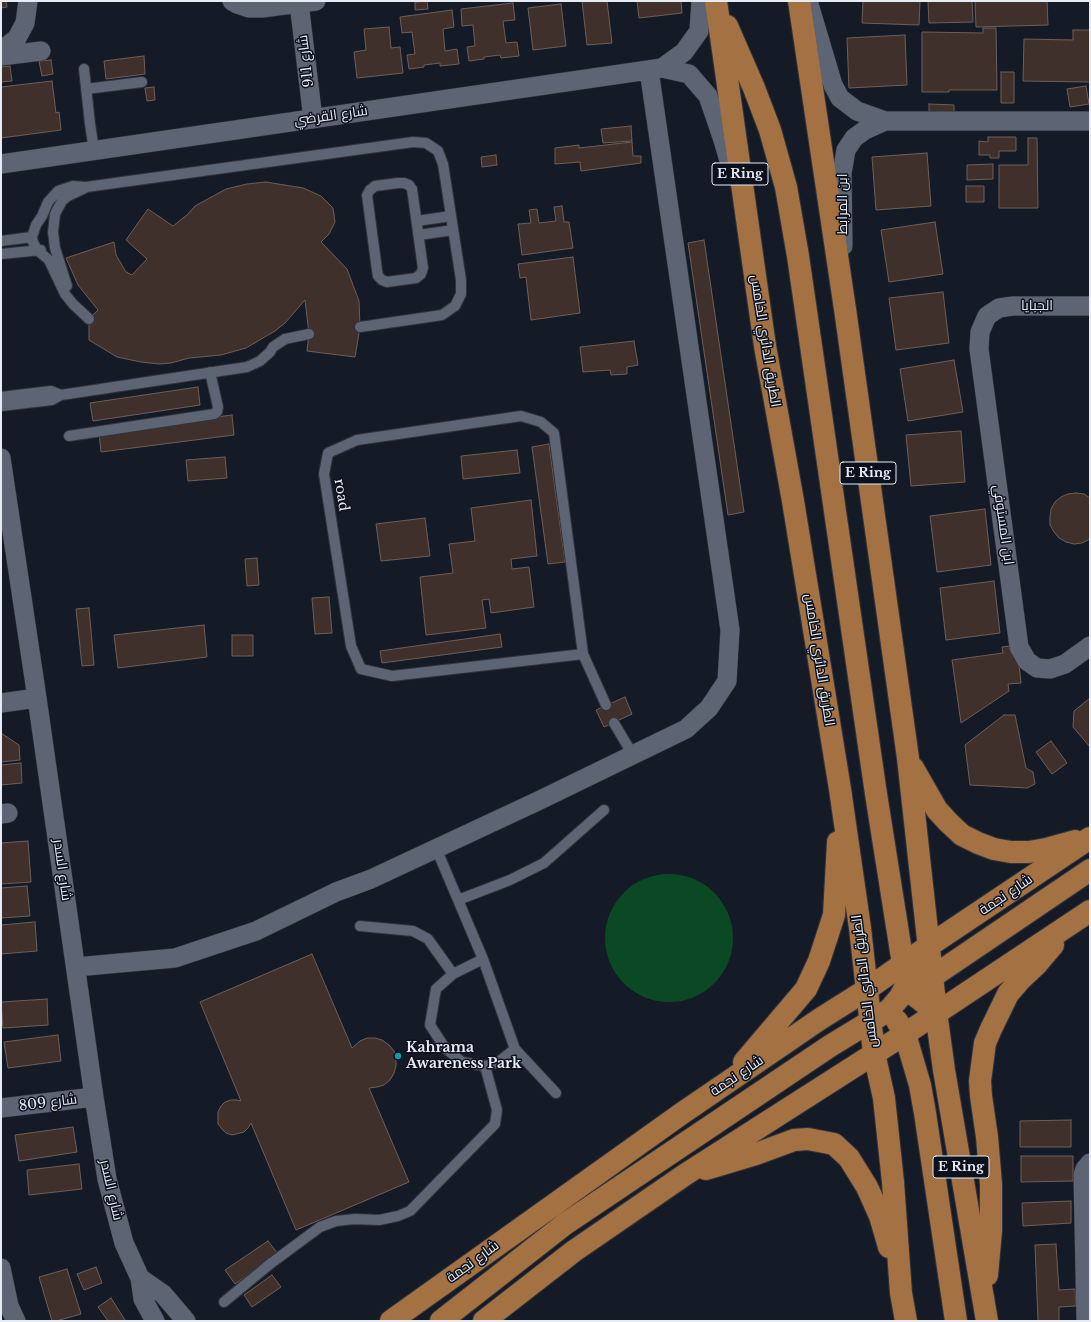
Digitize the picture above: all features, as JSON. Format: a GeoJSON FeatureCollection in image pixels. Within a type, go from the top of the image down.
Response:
{"type":"FeatureCollection","features":[{"type":"Feature","properties":{"kind":"main road","name":"الطريق الدائري الخامس"},"geometry":{"type":"LineString","coordinates":[[716,1],[765,346],[793,501],[840,789],[860,928],[874,1053],[884,1098],[893,1182],[902,1293],[906,1321]]}},
{"type":"Feature","properties":{"kind":"main road"},"geometry":{"type":"LineString","coordinates":[[484,1321],[574,1251],[686,1174],[874,1053],[896,1021],[908,981],[876,794],[799,264],[786,188],[770,130],[754,88],[716,1]]}},
{"type":"Feature","properties":{"kind":"main road","name":"E Ring"},"geometry":{"type":"LineString","coordinates":[[799,1],[845,309],[908,758],[930,945],[936,1012],[944,1070],[986,1314]]}},
{"type":"Feature","properties":{"kind":"main road"},"geometry":{"type":"LineString","coordinates":[[908,758],[937,810],[962,835],[978,843],[994,849],[1011,852],[1029,852],[1090,838]]}},
{"type":"Feature","properties":{"kind":"main road"},"geometry":{"type":"LineString","coordinates":[[726,1084],[806,989],[819,961],[834,915],[840,789]]}},
{"type":"Feature","properties":{"kind":"main road","name":"شارع نجمة"},"geometry":{"type":"LineString","coordinates":[[391,1321],[674,1118],[820,1019],[866,990],[908,981],[930,945],[1090,838]]}},
{"type":"Feature","properties":{"kind":"main road"},"geometry":{"type":"LineString","coordinates":[[908,981],[932,977],[1090,870]]}},
{"type":"Feature","properties":{"kind":"main road"},"geometry":{"type":"LineString","coordinates":[[441,1321],[565,1224],[824,1050],[870,1022],[896,1021],[936,1012],[1090,911]]}},
{"type":"Feature","properties":{"kind":"main road"},"geometry":{"type":"LineString","coordinates":[[986,1314],[992,1209],[987,1137],[980,1089],[981,1068],[985,1043],[1008,994],[1037,964],[1070,925]]}},
{"type":"Feature","properties":{"kind":"main road"},"geometry":{"type":"LineString","coordinates":[[908,981],[936,1012]]}},
{"type":"Feature","properties":{"kind":"main road"},"geometry":{"type":"LineString","coordinates":[[866,990],[896,1021],[920,1085],[956,1321]]}},
{"type":"Feature","properties":{"kind":"main road"},"geometry":{"type":"LineString","coordinates":[[686,1174],[699,1172],[794,1140],[808,1139],[834,1144],[848,1158],[876,1204],[902,1293]]}},
{"type":"Feature","properties":{"kind":"street"},"geometry":{"type":"LineString","coordinates":[[1,51],[17,38],[25,23],[28,1]]}},
{"type":"Feature","properties":{"kind":"street","name":"شارع 911"},"geometry":{"type":"LineString","coordinates":[[232,1],[249,8],[262,8],[308,2],[313,119]]}},
{"type":"Feature","properties":{"kind":"street","name":"شارع القرضي"},"geometry":{"type":"LineString","coordinates":[[655,69],[684,52],[699,31],[701,1]]}},
{"type":"Feature","properties":{"kind":"street","name":"ابن المرابط"},"geometry":{"type":"LineString","coordinates":[[808,1],[833,85],[840,98],[857,111],[885,121],[1090,121]]}},
{"type":"Feature","properties":{"kind":"street"},"geometry":{"type":"LineString","coordinates":[[1,56],[41,51]]}},
{"type":"Feature","properties":{"kind":"street"},"geometry":{"type":"LineString","coordinates":[[76,967],[176,958],[256,931],[336,892],[371,879],[686,729],[709,708],[726,681],[730,630],[655,69]]}},
{"type":"Feature","properties":{"kind":"street","name":"شارع القرضي"},"geometry":{"type":"LineString","coordinates":[[1,164],[655,69],[689,74],[708,96],[724,140],[750,240]]}},
{"type":"Feature","properties":{"kind":"street","name":"ابن المرابط"},"geometry":{"type":"LineString","coordinates":[[845,309],[843,162],[846,150],[854,138],[865,130],[885,121]]}},
{"type":"Feature","properties":{"kind":"street","name":"الجبايا"},"geometry":{"type":"LineString","coordinates":[[987,316],[998,308],[1013,306],[1090,306]]}},
{"type":"Feature","properties":{"kind":"street","name":"ابن المستوفي"},"geometry":{"type":"LineString","coordinates":[[987,316],[980,332],[979,349],[1019,647],[1026,660],[1037,668],[1050,669],[1065,664],[1090,646]]}},
{"type":"Feature","properties":{"kind":"street","name":"شارع السدر"},"geometry":{"type":"LineString","coordinates":[[1,458],[107,1179],[124,1243],[140,1278],[143,1299],[154,1321]]}},
{"type":"Feature","properties":{"kind":"street"},"geometry":{"type":"LineString","coordinates":[[1,703],[37,698]]}},
{"type":"Feature","properties":{"kind":"street","name":"شارع 809"},"geometry":{"type":"LineString","coordinates":[[1,1108],[94,1097]]}},
{"type":"Feature","properties":{"kind":"street"},"geometry":{"type":"LineString","coordinates":[[1086,1321],[1087,1277],[1083,1175],[1085,1168],[1090,1163]]}},
{"type":"Feature","properties":{"kind":"street"},"geometry":{"type":"LineString","coordinates":[[1,1268],[7,1301],[16,1321]]}},
{"type":"Feature","properties":{"kind":"street"},"geometry":{"type":"LineString","coordinates":[[140,1278],[163,1294],[186,1321]]}},
{"type":"Feature","properties":{"kind":"lane"},"geometry":{"type":"LineString","coordinates":[[84,69],[94,150]]}},
{"type":"Feature","properties":{"kind":"lane"},"geometry":{"type":"LineString","coordinates":[[86,89],[142,82]]}},
{"type":"Feature","properties":{"kind":"lane"},"geometry":{"type":"LineString","coordinates":[[86,187],[68,196],[58,207],[53,221],[55,248],[70,292],[91,317],[69,298],[61,286],[49,260],[37,250],[32,242],[36,225],[48,202],[58,191],[72,186],[86,187],[420,142],[433,146],[441,157],[454,230],[462,287],[461,294],[455,306],[442,315],[360,327]]}},
{"type":"Feature","properties":{"kind":"lane"},"geometry":{"type":"LineString","coordinates":[[404,183],[409,185],[414,194],[417,221],[423,268],[421,274],[416,278],[392,282],[382,280],[378,276],[367,196],[370,190],[375,186],[381,185],[404,183]]}},
{"type":"Feature","properties":{"kind":"lane"},"geometry":{"type":"LineString","coordinates":[[417,221],[451,216]]}},
{"type":"Feature","properties":{"kind":"lane"},"geometry":{"type":"LineString","coordinates":[[419,235],[454,230]]}},
{"type":"Feature","properties":{"kind":"lane"},"geometry":{"type":"LineString","coordinates":[[1,241],[32,237]]}},
{"type":"Feature","properties":{"kind":"lane"},"geometry":{"type":"LineString","coordinates":[[1,254],[55,248]]}},
{"type":"Feature","properties":{"kind":"lane"},"geometry":{"type":"LineString","coordinates":[[1,406],[52,400],[61,395],[253,365],[265,357],[279,342],[291,336],[309,334]]}},
{"type":"Feature","properties":{"kind":"lane"},"geometry":{"type":"LineString","coordinates":[[69,436],[214,414],[217,412],[218,407],[210,372]]}},
{"type":"Feature","properties":{"kind":"lane"},"geometry":{"type":"LineString","coordinates":[[1,397],[51,391],[61,395]]}},
{"type":"Feature","properties":{"kind":"lane","name":"road"},"geometry":{"type":"LineString","coordinates":[[521,416],[541,422],[554,433],[583,654],[392,676],[361,669],[350,646],[324,474],[328,453],[356,440],[521,416]]}},
{"type":"Feature","properties":{"kind":"lane"},"geometry":{"type":"LineString","coordinates":[[583,654],[606,705]]}},
{"type":"Feature","properties":{"kind":"lane"},"geometry":{"type":"LineString","coordinates":[[614,723],[633,755]]}},
{"type":"Feature","properties":{"kind":"lane"},"geometry":{"type":"LineString","coordinates":[[458,900],[510,880],[544,863],[604,810]]}},
{"type":"Feature","properties":{"kind":"lane"},"geometry":{"type":"LineString","coordinates":[[436,848],[483,959],[515,1049],[556,1092]]}},
{"type":"Feature","properties":{"kind":"lane"},"geometry":{"type":"LineString","coordinates":[[360,926],[413,931],[428,939],[453,974]]}},
{"type":"Feature","properties":{"kind":"lane"},"geometry":{"type":"LineString","coordinates":[[483,959],[453,974],[436,989],[430,1024],[445,1048],[462,1062],[485,1066],[497,1063],[515,1049]]}},
{"type":"Feature","properties":{"kind":"lane"},"geometry":{"type":"LineString","coordinates":[[224,1302],[270,1264],[320,1227],[336,1221],[355,1219],[379,1220],[398,1216],[410,1211],[495,1124],[497,1110],[485,1066]]}},
{"type":"Feature","properties":{"kind":"green space"},"geometry":{"type":"Polygon","coordinates":[[[675,874],[688,876],[705,884],[715,892],[723,902],[731,919],[733,938],[731,957],[723,974],[715,984],[705,992],[688,1000],[663,1002],[650,1000],[633,992],[623,984],[615,974],[607,957],[605,932],[607,919],[615,902],[623,892],[633,884],[650,876],[675,874]]]}},
{"type":"Feature","properties":{"kind":"building"},"geometry":{"type":"Polygon","coordinates":[[[1,1],[6,1],[7,7],[1,8],[1,1]]]}},
{"type":"Feature","properties":{"kind":"building"},"geometry":{"type":"Polygon","coordinates":[[[427,1],[428,9],[415,10],[415,2],[427,1]]]}},
{"type":"Feature","properties":{"kind":"building"},"geometry":{"type":"Polygon","coordinates":[[[582,1],[607,1],[612,43],[587,45],[582,1]]]}},
{"type":"Feature","properties":{"kind":"building"},"geometry":{"type":"Polygon","coordinates":[[[637,1],[681,1],[682,13],[639,18],[637,1]]]}},
{"type":"Feature","properties":{"kind":"building"},"geometry":{"type":"Polygon","coordinates":[[[863,1],[920,1],[919,25],[862,23],[863,1]]]}},
{"type":"Feature","properties":{"kind":"building"},"geometry":{"type":"Polygon","coordinates":[[[928,1],[972,1],[973,22],[929,23],[928,1]]]}},
{"type":"Feature","properties":{"kind":"building"},"geometry":{"type":"Polygon","coordinates":[[[975,1],[1047,1],[1048,25],[976,27],[975,1]]]}},
{"type":"Feature","properties":{"kind":"building"},"geometry":{"type":"Polygon","coordinates":[[[513,3],[515,20],[503,21],[506,43],[517,42],[519,56],[501,58],[500,55],[469,61],[467,47],[475,46],[473,25],[462,26],[461,9],[513,3]]]}},
{"type":"Feature","properties":{"kind":"building"},"geometry":{"type":"Polygon","coordinates":[[[561,4],[566,46],[533,50],[528,8],[561,4]]]}},
{"type":"Feature","properties":{"kind":"building"},"geometry":{"type":"Polygon","coordinates":[[[452,10],[454,27],[443,29],[445,51],[457,49],[459,64],[440,66],[440,63],[409,69],[407,55],[415,54],[412,32],[402,33],[400,17],[452,10]]]}},
{"type":"Feature","properties":{"kind":"building"},"geometry":{"type":"Polygon","coordinates":[[[389,27],[391,48],[400,47],[403,73],[357,78],[354,52],[366,50],[364,29],[389,27]]]}},
{"type":"Feature","properties":{"kind":"building"},"geometry":{"type":"Polygon","coordinates":[[[983,28],[996,28],[997,90],[949,90],[949,92],[922,92],[922,32],[983,33],[983,28]]]}},
{"type":"Feature","properties":{"kind":"building"},"geometry":{"type":"Polygon","coordinates":[[[1073,30],[1090,30],[1090,82],[1023,81],[1024,39],[1073,40],[1073,30]]]}},
{"type":"Feature","properties":{"kind":"building"},"geometry":{"type":"Polygon","coordinates":[[[905,35],[907,85],[849,88],[847,38],[905,35]]]}},
{"type":"Feature","properties":{"kind":"building"},"geometry":{"type":"Polygon","coordinates":[[[144,56],[145,74],[106,79],[104,61],[144,56]]]}},
{"type":"Feature","properties":{"kind":"building"},"geometry":{"type":"Polygon","coordinates":[[[51,60],[53,74],[42,76],[39,61],[51,60]]]}},
{"type":"Feature","properties":{"kind":"building"},"geometry":{"type":"Polygon","coordinates":[[[10,66],[12,81],[1,82],[1,67],[10,66]]]}},
{"type":"Feature","properties":{"kind":"building"},"geometry":{"type":"Polygon","coordinates":[[[1001,72],[1014,72],[1014,103],[1001,103],[1001,72]]]}},
{"type":"Feature","properties":{"kind":"building"},"geometry":{"type":"Polygon","coordinates":[[[52,81],[56,113],[59,112],[61,130],[1,138],[1,87],[52,81]]]}},
{"type":"Feature","properties":{"kind":"building"},"geometry":{"type":"Polygon","coordinates":[[[1086,86],[1089,104],[1070,107],[1067,89],[1086,86]]]}},
{"type":"Feature","properties":{"kind":"building"},"geometry":{"type":"Polygon","coordinates":[[[154,87],[155,100],[147,101],[145,88],[154,87]]]}},
{"type":"Feature","properties":{"kind":"building"},"geometry":{"type":"Polygon","coordinates":[[[929,104],[954,105],[954,113],[929,112],[929,104]]]}},
{"type":"Feature","properties":{"kind":"building"},"geometry":{"type":"Polygon","coordinates":[[[631,126],[632,141],[603,143],[601,129],[631,126]]]}},
{"type":"Feature","properties":{"kind":"building"},"geometry":{"type":"Polygon","coordinates":[[[988,137],[1016,137],[1016,151],[999,151],[999,158],[990,158],[990,155],[979,155],[979,141],[988,142],[988,137]]]}},
{"type":"Feature","properties":{"kind":"building"},"geometry":{"type":"Polygon","coordinates":[[[1028,138],[1037,138],[1038,208],[999,208],[999,165],[1028,165],[1028,138]]]}},
{"type":"Feature","properties":{"kind":"building"},"geometry":{"type":"Polygon","coordinates":[[[632,142],[633,156],[641,156],[641,163],[581,171],[580,162],[555,164],[555,148],[579,145],[579,148],[632,142]]]}},
{"type":"Feature","properties":{"kind":"building"},"geometry":{"type":"Polygon","coordinates":[[[927,153],[931,206],[876,210],[872,157],[927,153]]]}},
{"type":"Feature","properties":{"kind":"building"},"geometry":{"type":"Polygon","coordinates":[[[496,155],[497,165],[482,167],[481,157],[496,155]]]}},
{"type":"Feature","properties":{"kind":"building"},"geometry":{"type":"Polygon","coordinates":[[[993,164],[993,179],[967,180],[967,165],[993,164]]]}},
{"type":"Feature","properties":{"kind":"building"},"geometry":{"type":"Polygon","coordinates":[[[266,182],[303,188],[321,196],[333,208],[335,222],[329,234],[321,242],[347,269],[359,301],[360,327],[355,357],[307,351],[309,334],[305,300],[285,323],[275,331],[246,348],[221,355],[189,358],[171,363],[159,364],[141,362],[117,357],[89,340],[89,319],[98,310],[78,285],[66,258],[114,242],[116,255],[126,272],[132,275],[147,259],[126,240],[148,209],[173,226],[187,215],[195,206],[226,189],[247,184],[266,182]]]}},
{"type":"Feature","properties":{"kind":"building"},"geometry":{"type":"Polygon","coordinates":[[[966,186],[984,186],[984,202],[966,202],[966,186]]]}},
{"type":"Feature","properties":{"kind":"building"},"geometry":{"type":"Polygon","coordinates":[[[562,206],[564,222],[569,222],[573,248],[522,255],[518,224],[531,223],[529,210],[537,209],[539,223],[556,221],[554,207],[562,206]]]}},
{"type":"Feature","properties":{"kind":"building"},"geometry":{"type":"Polygon","coordinates":[[[935,222],[943,274],[889,282],[881,230],[935,222]]]}},
{"type":"Feature","properties":{"kind":"building"},"geometry":{"type":"Polygon","coordinates":[[[704,240],[744,512],[728,515],[688,243],[704,240]]]}},
{"type":"Feature","properties":{"kind":"building"},"geometry":{"type":"Polygon","coordinates":[[[573,257],[580,313],[531,320],[526,277],[520,278],[518,264],[573,257]]]}},
{"type":"Feature","properties":{"kind":"building"},"geometry":{"type":"Polygon","coordinates":[[[943,292],[949,343],[896,350],[889,298],[943,292]]]}},
{"type":"Feature","properties":{"kind":"building"},"geometry":{"type":"Polygon","coordinates":[[[634,341],[638,365],[627,367],[627,374],[611,375],[610,370],[583,372],[580,347],[634,341]]]}},
{"type":"Feature","properties":{"kind":"building"},"geometry":{"type":"Polygon","coordinates":[[[954,360],[963,412],[908,421],[900,369],[954,360]]]}},
{"type":"Feature","properties":{"kind":"building"},"geometry":{"type":"Polygon","coordinates":[[[198,387],[200,405],[93,421],[90,403],[198,387]]]}},
{"type":"Feature","properties":{"kind":"building"},"geometry":{"type":"Polygon","coordinates":[[[232,415],[234,435],[101,452],[99,432],[232,415]]]}},
{"type":"Feature","properties":{"kind":"building"},"geometry":{"type":"Polygon","coordinates":[[[961,431],[965,482],[911,486],[906,435],[961,431]]]}},
{"type":"Feature","properties":{"kind":"building"},"geometry":{"type":"Polygon","coordinates":[[[549,444],[565,562],[548,564],[532,447],[549,444]]]}},
{"type":"Feature","properties":{"kind":"building"},"geometry":{"type":"Polygon","coordinates":[[[517,450],[520,473],[463,479],[461,456],[517,450]]]}},
{"type":"Feature","properties":{"kind":"building"},"geometry":{"type":"Polygon","coordinates":[[[225,457],[227,478],[188,481],[186,460],[225,457]]]}},
{"type":"Feature","properties":{"kind":"building"},"geometry":{"type":"Polygon","coordinates":[[[1068,494],[1084,494],[1090,498],[1090,539],[1082,543],[1074,544],[1059,538],[1050,525],[1050,517],[1051,509],[1055,502],[1068,494]]]}},
{"type":"Feature","properties":{"kind":"building"},"geometry":{"type":"Polygon","coordinates":[[[531,500],[537,556],[511,559],[512,569],[529,567],[534,607],[491,613],[489,599],[482,600],[486,628],[426,635],[420,577],[453,573],[449,544],[475,541],[471,508],[531,500]]]}},
{"type":"Feature","properties":{"kind":"building"},"geometry":{"type":"Polygon","coordinates":[[[985,509],[991,565],[937,572],[930,516],[985,509]]]}},
{"type":"Feature","properties":{"kind":"building"},"geometry":{"type":"Polygon","coordinates":[[[425,518],[430,556],[381,561],[376,524],[425,518]]]}},
{"type":"Feature","properties":{"kind":"building"},"geometry":{"type":"Polygon","coordinates":[[[257,558],[259,585],[247,586],[245,559],[257,558]]]}},
{"type":"Feature","properties":{"kind":"building"},"geometry":{"type":"Polygon","coordinates":[[[994,581],[1000,633],[946,640],[940,588],[994,581]]]}},
{"type":"Feature","properties":{"kind":"building"},"geometry":{"type":"Polygon","coordinates":[[[329,597],[332,633],[315,634],[312,598],[329,597]]]}},
{"type":"Feature","properties":{"kind":"building"},"geometry":{"type":"Polygon","coordinates":[[[89,608],[94,665],[82,666],[76,609],[89,608]]]}},
{"type":"Feature","properties":{"kind":"building"},"geometry":{"type":"Polygon","coordinates":[[[204,625],[207,657],[118,668],[114,635],[204,625]]]}},
{"type":"Feature","properties":{"kind":"building"},"geometry":{"type":"Polygon","coordinates":[[[500,634],[502,647],[382,663],[380,651],[500,634]]]}},
{"type":"Feature","properties":{"kind":"building"},"geometry":{"type":"Polygon","coordinates":[[[232,635],[253,635],[253,656],[232,656],[232,635]]]}},
{"type":"Feature","properties":{"kind":"building"},"geometry":{"type":"Polygon","coordinates":[[[1017,645],[1021,683],[1008,684],[1009,691],[961,723],[952,660],[1003,653],[1002,647],[1017,645]]]}},
{"type":"Feature","properties":{"kind":"building"},"geometry":{"type":"Polygon","coordinates":[[[625,697],[632,714],[604,727],[596,710],[625,697]]]}},
{"type":"Feature","properties":{"kind":"building"},"geometry":{"type":"Polygon","coordinates":[[[1090,698],[1090,747],[1073,727],[1074,711],[1090,698]]]}},
{"type":"Feature","properties":{"kind":"building"},"geometry":{"type":"Polygon","coordinates":[[[1004,715],[1015,715],[1026,768],[1033,772],[1035,784],[1027,788],[970,785],[965,745],[1004,715]]]}},
{"type":"Feature","properties":{"kind":"building"},"geometry":{"type":"Polygon","coordinates":[[[1,733],[19,745],[20,760],[1,762],[1,733]]]}},
{"type":"Feature","properties":{"kind":"building"},"geometry":{"type":"Polygon","coordinates":[[[1051,741],[1067,763],[1052,774],[1036,752],[1051,741]]]}},
{"type":"Feature","properties":{"kind":"building"},"geometry":{"type":"Polygon","coordinates":[[[21,763],[22,783],[1,785],[1,765],[21,763]]]}},
{"type":"Feature","properties":{"kind":"building"},"geometry":{"type":"Polygon","coordinates":[[[28,841],[31,882],[1,884],[1,843],[28,841]]]}},
{"type":"Feature","properties":{"kind":"building"},"geometry":{"type":"Polygon","coordinates":[[[27,886],[30,916],[1,918],[1,888],[27,886]]]}},
{"type":"Feature","properties":{"kind":"building"},"geometry":{"type":"Polygon","coordinates":[[[35,922],[37,951],[1,954],[1,925],[35,922]]]}},
{"type":"Feature","properties":{"kind":"building"},"geometry":{"type":"Polygon","coordinates":[[[312,954],[352,1048],[360,1041],[367,1038],[375,1038],[382,1040],[394,1051],[396,1066],[390,1080],[384,1085],[369,1088],[409,1182],[296,1230],[251,1123],[244,1132],[232,1135],[226,1133],[218,1124],[218,1112],[225,1102],[231,1100],[241,1101],[200,1002],[312,954]]]}},
{"type":"Feature","properties":{"kind":"building"},"geometry":{"type":"Polygon","coordinates":[[[47,999],[48,1025],[3,1028],[1,1002],[47,999]]]}},
{"type":"Feature","properties":{"kind":"building"},"geometry":{"type":"Polygon","coordinates":[[[58,1035],[61,1061],[8,1068],[4,1042],[58,1035]]]}},
{"type":"Feature","properties":{"kind":"building"},"geometry":{"type":"Polygon","coordinates":[[[1071,1120],[1071,1147],[1020,1147],[1020,1121],[1071,1120]]]}},
{"type":"Feature","properties":{"kind":"building"},"geometry":{"type":"Polygon","coordinates":[[[73,1127],[77,1152],[19,1161],[15,1135],[73,1127]]]}},
{"type":"Feature","properties":{"kind":"building"},"geometry":{"type":"Polygon","coordinates":[[[1021,1156],[1073,1156],[1073,1181],[1021,1182],[1021,1156]]]}},
{"type":"Feature","properties":{"kind":"building"},"geometry":{"type":"Polygon","coordinates":[[[79,1164],[82,1189],[29,1195],[27,1170],[79,1164]]]}},
{"type":"Feature","properties":{"kind":"building"},"geometry":{"type":"Polygon","coordinates":[[[1071,1201],[1071,1223],[1023,1226],[1022,1203],[1071,1201]]]}},
{"type":"Feature","properties":{"kind":"building"},"geometry":{"type":"Polygon","coordinates":[[[268,1241],[278,1254],[235,1284],[225,1270],[268,1241]]]}},
{"type":"Feature","properties":{"kind":"building"},"geometry":{"type":"Polygon","coordinates":[[[1056,1244],[1059,1290],[1075,1289],[1076,1306],[1059,1307],[1059,1321],[1038,1321],[1035,1245],[1056,1244]]]}},
{"type":"Feature","properties":{"kind":"building"},"geometry":{"type":"Polygon","coordinates":[[[96,1267],[102,1283],[84,1290],[77,1274],[96,1267]]]}},
{"type":"Feature","properties":{"kind":"building"},"geometry":{"type":"Polygon","coordinates":[[[67,1269],[81,1314],[52,1321],[39,1277],[67,1269]]]}},
{"type":"Feature","properties":{"kind":"building"},"geometry":{"type":"Polygon","coordinates":[[[272,1275],[281,1287],[252,1307],[244,1295],[272,1275]]]}},
{"type":"Feature","properties":{"kind":"building"},"geometry":{"type":"Polygon","coordinates":[[[111,1298],[125,1320],[108,1321],[98,1307],[111,1298]]]}},
{"type":"Feature","properties":{"kind":"place","name":"Kahrama Awareness Park"},"geometry":{"type":"Point","coordinates":[398,1056]}}]}
